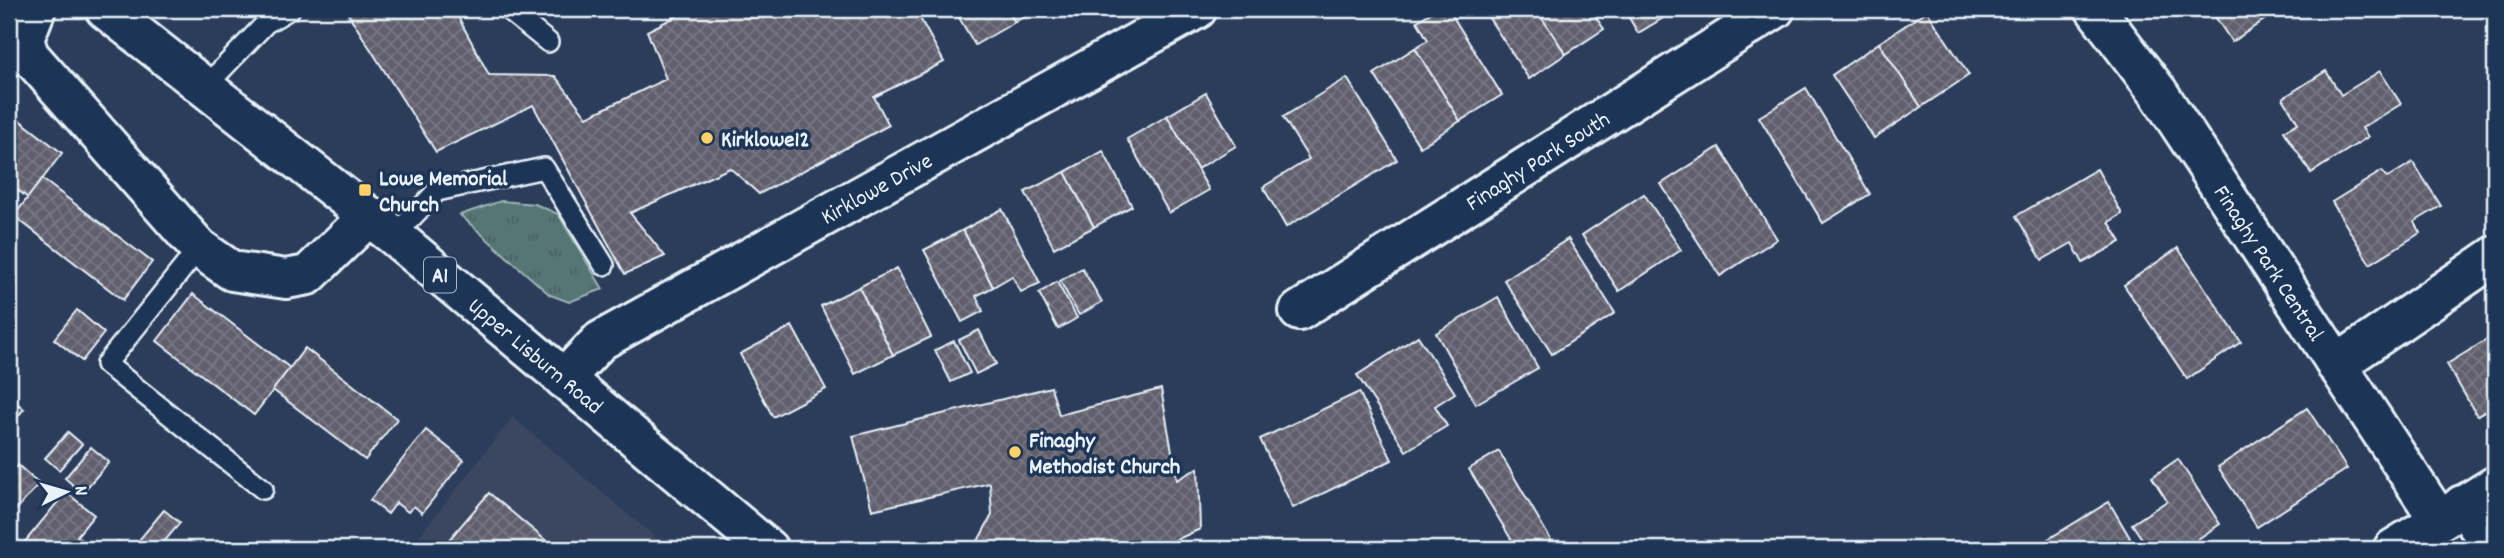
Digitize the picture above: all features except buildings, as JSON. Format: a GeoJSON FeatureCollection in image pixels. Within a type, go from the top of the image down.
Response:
{"type":"FeatureCollection","features":[{"type":"Feature","properties":{"kind":"street"},"geometry":{"type":"LineString","coordinates":[[36,9],[24,39],[29,55],[199,248],[232,271],[286,279],[307,275],[381,226]]}},
{"type":"Feature","properties":{"kind":"street","name":"Upper Lisburn Road"},"geometry":{"type":"LineString","coordinates":[[105,9],[381,226],[768,549]]}},
{"type":"Feature","properties":{"kind":"street","name":"Kirklowe Drive"},"geometry":{"type":"LineString","coordinates":[[564,379],[600,341],[1197,9]]}},
{"type":"Feature","properties":{"kind":"street","name":"Finaghy Park South"},"geometry":{"type":"LineString","coordinates":[[1299,311],[1775,9]]}},
{"type":"Feature","properties":{"kind":"street","name":"Finaghy Park Central"},"geometry":{"type":"LineString","coordinates":[[2095,9],[2158,92],[2336,365],[2451,513],[2495,546]]}},
{"type":"Feature","properties":{"kind":"street"},"geometry":{"type":"LineString","coordinates":[[2336,365],[2495,256]]}},
{"type":"Feature","properties":{"kind":"street"},"geometry":{"type":"LineString","coordinates":[[2393,549],[2495,486]]}},
{"type":"Feature","properties":{"kind":"lane"},"geometry":{"type":"LineString","coordinates":[[205,87],[266,23],[289,9]]}},
{"type":"Feature","properties":{"kind":"lane"},"geometry":{"type":"LineString","coordinates":[[507,9],[548,42]]}},
{"type":"Feature","properties":{"kind":"lane"},"geometry":{"type":"LineString","coordinates":[[381,226],[438,191],[544,168],[604,265]]}},
{"type":"Feature","properties":{"kind":"lane"},"geometry":{"type":"LineString","coordinates":[[199,248],[106,364],[263,489]]}},
{"type":"Feature","properties":{"kind":"shaded area"},"geometry":{"type":"Polygon","coordinates":[[[513,417],[669,549],[409,549],[513,417]]]}},
{"type":"Feature","properties":{"kind":"green space"},"geometry":{"type":"Polygon","coordinates":[[[501,201],[535,204],[558,214],[603,289],[569,302],[550,295],[460,215],[501,201]]]}},
{"type":"Feature","properties":{"kind":"place","name":"Kirklowe12"},"geometry":{"type":"Point","coordinates":[707,138]}},
{"type":"Feature","properties":{"kind":"place","name":"Lowe Memorial Church"},"geometry":{"type":"Point","coordinates":[365,190]}},
{"type":"Feature","properties":{"kind":"place","name":"Finaghy Methodist Church"},"geometry":{"type":"Point","coordinates":[1015,452]}}]}
